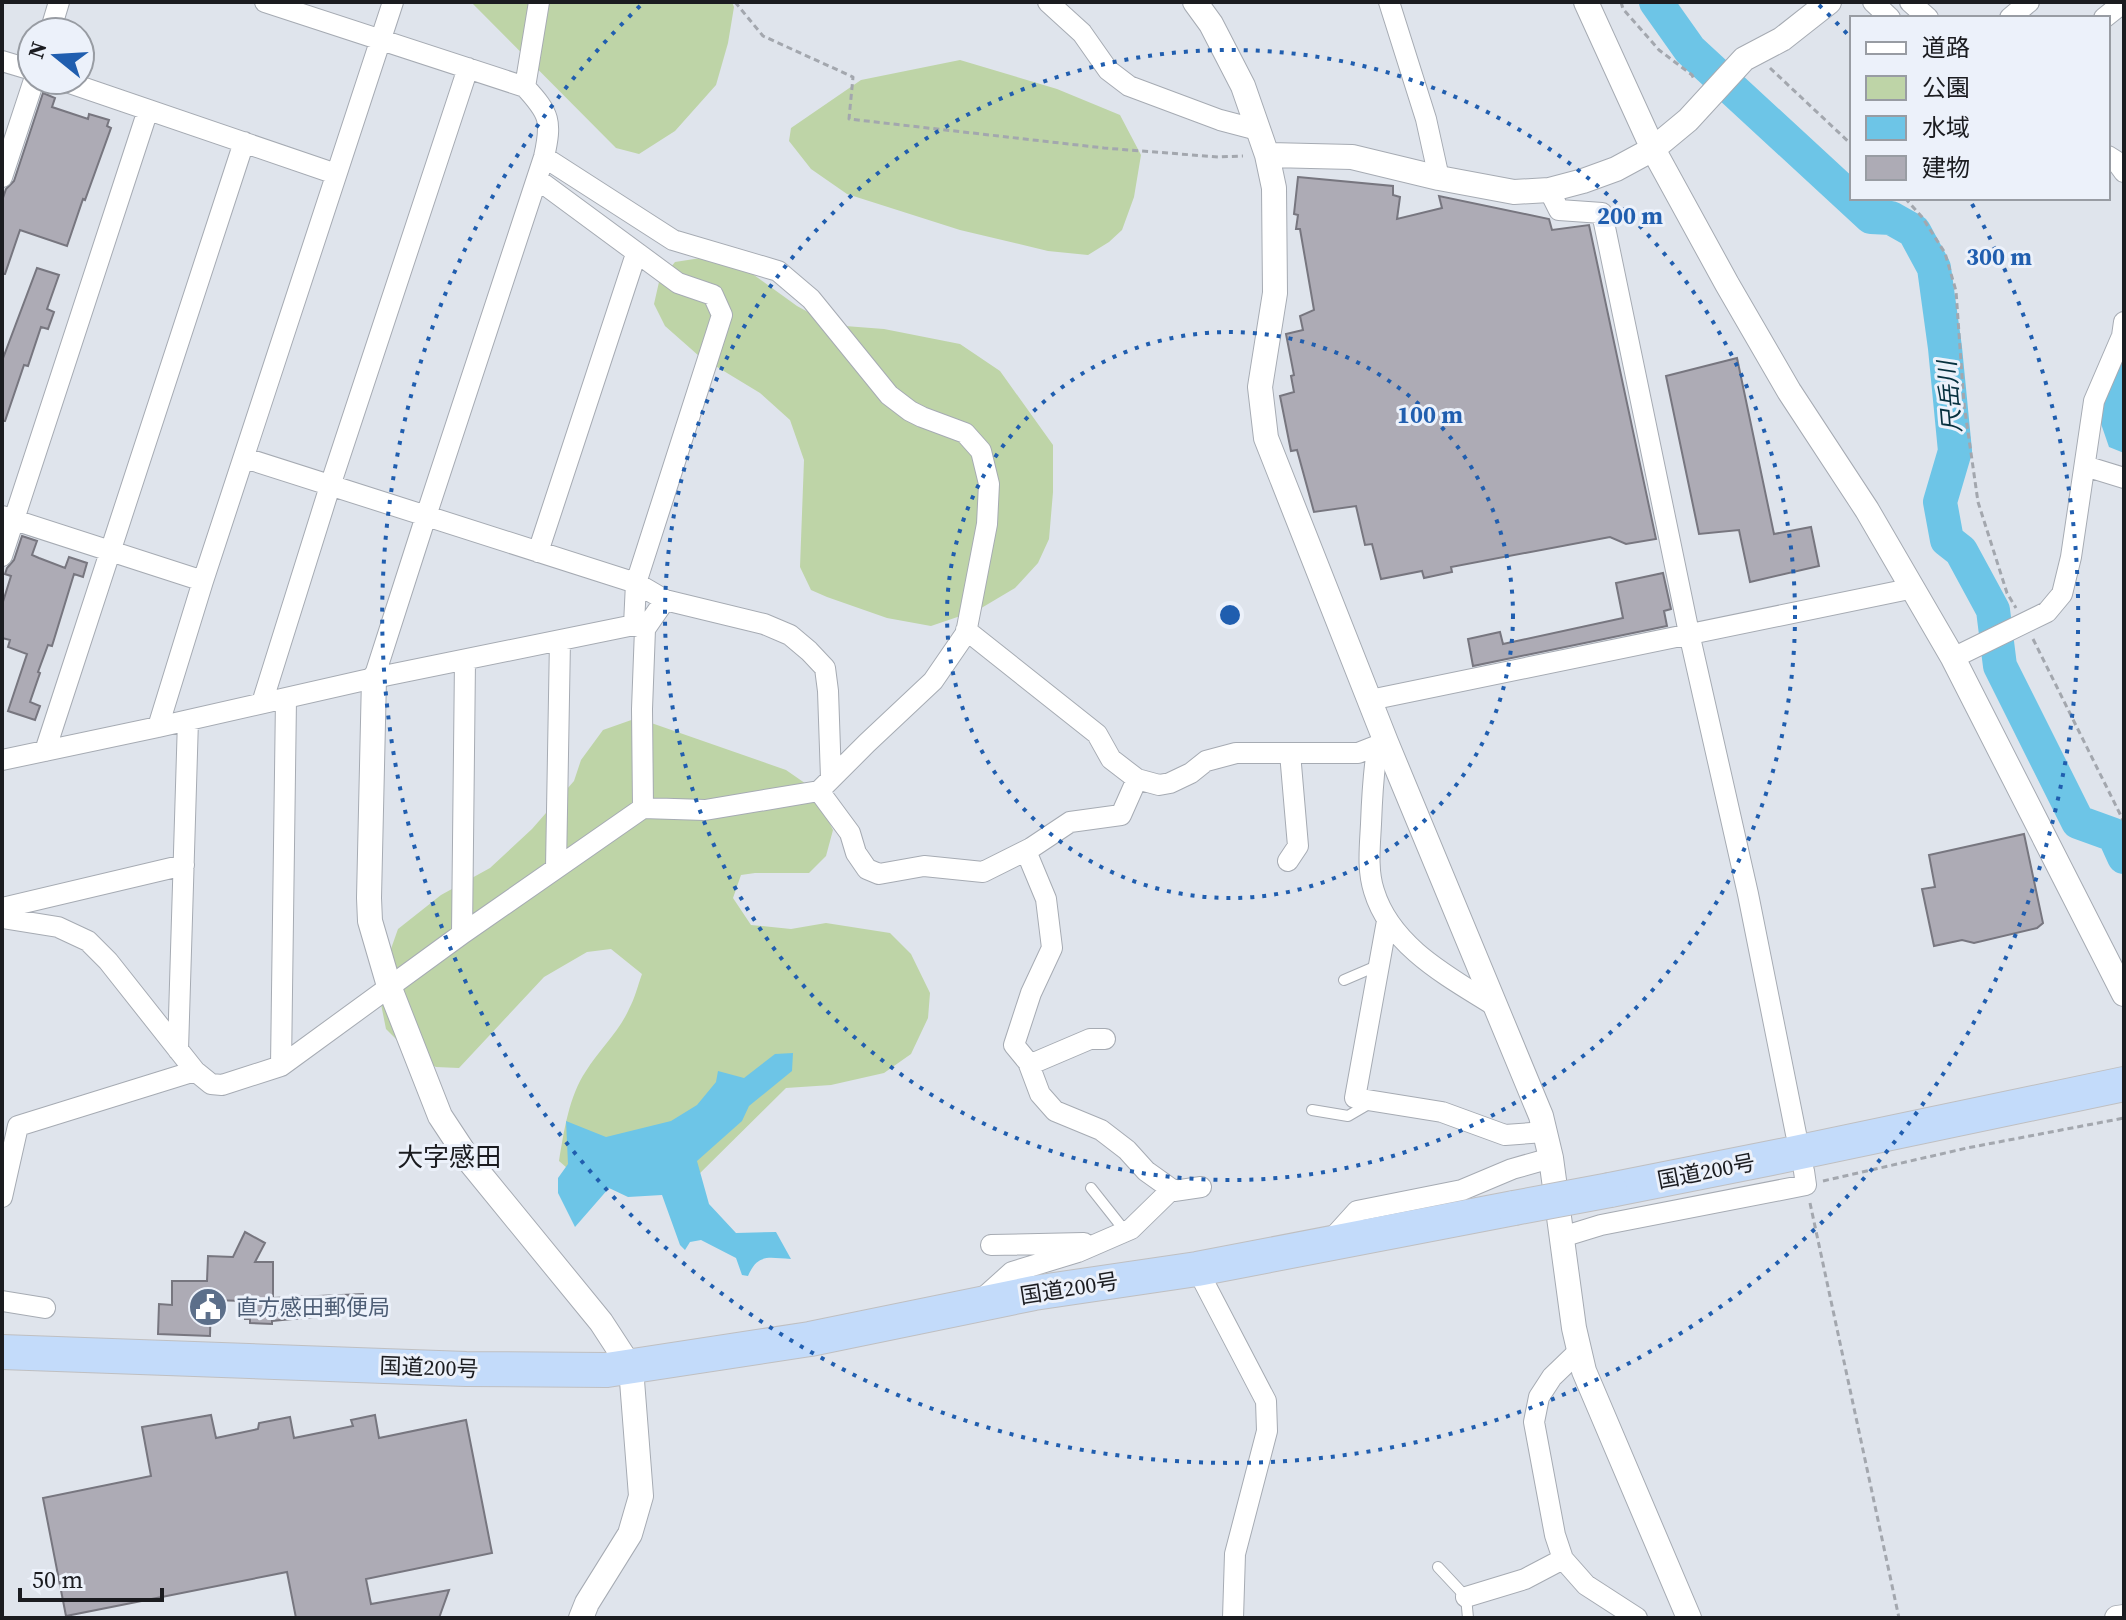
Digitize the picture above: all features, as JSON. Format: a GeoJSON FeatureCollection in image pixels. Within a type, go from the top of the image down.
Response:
{"type":"FeatureCollection","features":[{"type":"Feature","properties":{"kind":"highway","name":"国道200号"},"geometry":{"type":"LineString","coordinates":[[2,1352],[466,1369],[631,1368],[810,1339],[1034,1293],[1197,1269],[1771,1158],[2124,1084]]}},
{"type":"Feature","properties":{"kind":"street"},"geometry":{"type":"LineString","coordinates":[[265,2],[525,87],[544,108],[550,133],[374,678],[369,898],[370,921],[389,986],[440,1116],[471,1163],[601,1322],[631,1368],[641,1496],[630,1534],[581,1618]]}},
{"type":"Feature","properties":{"kind":"street"},"geometry":{"type":"LineString","coordinates":[[158,727],[393,2]]}},
{"type":"Feature","properties":{"kind":"street"},"geometry":{"type":"LineString","coordinates":[[525,87],[539,2]]}},
{"type":"Feature","properties":{"kind":"street"},"geometry":{"type":"LineString","coordinates":[[1048,2],[1082,33],[1108,70],[1129,86],[1220,120],[1258,130]]}},
{"type":"Feature","properties":{"kind":"street"},"geometry":{"type":"LineString","coordinates":[[1195,2],[1211,24],[1243,86],[1267,155],[1274,188],[1275,293],[1260,387],[1266,438],[1370,700],[1382,743],[1541,1116],[1551,1158],[1574,1328],[1584,1371],[1689,1618]]}},
{"type":"Feature","properties":{"kind":"street"},"geometry":{"type":"LineString","coordinates":[[1389,2],[1426,119],[1439,178]]}},
{"type":"Feature","properties":{"kind":"street"},"geometry":{"type":"LineString","coordinates":[[1586,2],[1653,149],[1789,391],[1914,588],[1953,658],[2124,994]]}},
{"type":"Feature","properties":{"kind":"street"},"geometry":{"type":"LineString","coordinates":[[1267,155],[1352,157],[1514,192],[1549,190],[1583,181],[1616,169],[1653,149],[1688,120],[1749,55],[1782,39],[1829,2]]}},
{"type":"Feature","properties":{"kind":"street"},"geometry":{"type":"LineString","coordinates":[[1873,2],[1888,16]]}},
{"type":"Feature","properties":{"kind":"street"},"geometry":{"type":"LineString","coordinates":[[1910,2],[1926,16]]}},
{"type":"Feature","properties":{"kind":"street"},"geometry":{"type":"LineString","coordinates":[[2012,16],[2029,2]]}},
{"type":"Feature","properties":{"kind":"street"},"geometry":{"type":"LineString","coordinates":[[2106,16],[2124,2]]}},
{"type":"Feature","properties":{"kind":"street"},"geometry":{"type":"LineString","coordinates":[[262,703],[468,68]]}},
{"type":"Feature","properties":{"kind":"street"},"geometry":{"type":"LineString","coordinates":[[96,92],[336,174]]}},
{"type":"Feature","properties":{"kind":"street"},"geometry":{"type":"LineString","coordinates":[[2,177],[29,96]]}},
{"type":"Feature","properties":{"kind":"street"},"geometry":{"type":"LineString","coordinates":[[2,556],[8,518],[148,110]]}},
{"type":"Feature","properties":{"kind":"street"},"geometry":{"type":"LineString","coordinates":[[45,751],[244,142]]}},
{"type":"Feature","properties":{"kind":"street"},"geometry":{"type":"LineString","coordinates":[[2,918],[58,927],[88,941],[108,961],[195,1071],[211,1084],[222,1085],[281,1066],[389,986],[643,808],[705,810],[825,784],[933,681],[966,630],[987,524],[989,484],[981,451],[965,433],[922,417],[889,395],[811,299],[778,271],[673,240],[544,157]]}},
{"type":"Feature","properties":{"kind":"street"},"geometry":{"type":"LineString","coordinates":[[2110,157],[2124,172]]}},
{"type":"Feature","properties":{"kind":"street"},"geometry":{"type":"LineString","coordinates":[[537,179],[678,283],[713,295],[722,315],[636,583],[643,808]]}},
{"type":"Feature","properties":{"kind":"street"},"geometry":{"type":"LineString","coordinates":[[1549,190],[1559,210],[1602,213],[1689,633],[1748,894],[1796,1134]]}},
{"type":"Feature","properties":{"kind":"street"},"geometry":{"type":"LineString","coordinates":[[538,552],[636,254]]}},
{"type":"Feature","properties":{"kind":"street"},"geometry":{"type":"LineString","coordinates":[[1953,658],[2047,612],[2062,594],[2071,557],[2094,401],[2122,336],[2124,322]]}},
{"type":"Feature","properties":{"kind":"street"},"geometry":{"type":"LineString","coordinates":[[245,458],[636,583],[665,600],[764,624],[790,635],[825,668],[828,691],[825,784],[850,833],[856,853],[867,869],[879,874],[924,866],[983,872],[1026,851],[1070,822],[1121,815],[1137,779]]}},
{"type":"Feature","properties":{"kind":"street"},"geometry":{"type":"LineString","coordinates":[[2085,466],[2124,478]]}},
{"type":"Feature","properties":{"kind":"street"},"geometry":{"type":"LineString","coordinates":[[8,518],[203,581]]}},
{"type":"Feature","properties":{"kind":"street"},"geometry":{"type":"LineString","coordinates":[[1370,700],[1914,588]]}},
{"type":"Feature","properties":{"kind":"street"},"geometry":{"type":"LineString","coordinates":[[2,760],[374,678],[639,627],[665,600]]}},
{"type":"Feature","properties":{"kind":"street"},"geometry":{"type":"LineString","coordinates":[[966,630],[1097,734],[1111,759],[1137,779],[1159,785],[1191,773],[1206,761],[1236,753],[1358,753],[1382,743]]}},
{"type":"Feature","properties":{"kind":"street"},"geometry":{"type":"LineString","coordinates":[[556,868],[560,640]]}},
{"type":"Feature","properties":{"kind":"street"},"geometry":{"type":"LineString","coordinates":[[462,934],[465,660]]}},
{"type":"Feature","properties":{"kind":"street"},"geometry":{"type":"LineString","coordinates":[[281,1066],[286,699]]}},
{"type":"Feature","properties":{"kind":"street"},"geometry":{"type":"LineString","coordinates":[[178,1050],[188,720]]}},
{"type":"Feature","properties":{"kind":"street"},"geometry":{"type":"LineString","coordinates":[[1382,743],[1374,766],[1370,856],[1373,889],[1387,921],[1402,939],[1439,970],[1495,1006]]}},
{"type":"Feature","properties":{"kind":"street"},"geometry":{"type":"LineString","coordinates":[[1288,861],[1298,846],[1290,753]]}},
{"type":"Feature","properties":{"kind":"street"},"geometry":{"type":"LineString","coordinates":[[1026,851],[1046,899],[1052,948],[1031,993],[1014,1045],[1028,1062],[1040,1094],[1055,1111],[1101,1130],[1127,1150],[1146,1171],[1174,1191],[1201,1187]]}},
{"type":"Feature","properties":{"kind":"street"},"geometry":{"type":"LineString","coordinates":[[2,908],[184,865]]}},
{"type":"Feature","properties":{"kind":"street"},"geometry":{"type":"LineString","coordinates":[[1387,921],[1355,1098],[1442,1112],[1505,1135],[1545,1132]]}},
{"type":"Feature","properties":{"kind":"street"},"geometry":{"type":"LineString","coordinates":[[1028,1062],[1036,1062],[1090,1039],[1105,1039]]}},
{"type":"Feature","properties":{"kind":"street"},"geometry":{"type":"LineString","coordinates":[[2,1197],[18,1126],[195,1071]]}},
{"type":"Feature","properties":{"kind":"street"},"geometry":{"type":"LineString","coordinates":[[1328,1243],[1357,1211],[1462,1190],[1512,1169],[1551,1158]]}},
{"type":"Feature","properties":{"kind":"street"},"geometry":{"type":"LineString","coordinates":[[1562,1237],[1601,1225],[1805,1178]]}},
{"type":"Feature","properties":{"kind":"street"},"geometry":{"type":"LineString","coordinates":[[975,1305],[1012,1272],[1078,1252],[1131,1229],[1172,1189]]}},
{"type":"Feature","properties":{"kind":"street"},"geometry":{"type":"LineString","coordinates":[[991,1245],[1100,1242]]}},
{"type":"Feature","properties":{"kind":"street"},"geometry":{"type":"LineString","coordinates":[[1197,1269],[1266,1401],[1267,1431],[1235,1554],[1233,1618]]}},
{"type":"Feature","properties":{"kind":"street"},"geometry":{"type":"LineString","coordinates":[[2,1301],[45,1308]]}},
{"type":"Feature","properties":{"kind":"street"},"geometry":{"type":"LineString","coordinates":[[1579,1351],[1552,1377],[1539,1397],[1534,1422],[1555,1535],[1563,1559],[1586,1585],[1637,1618]]}},
{"type":"Feature","properties":{"kind":"street"},"geometry":{"type":"LineString","coordinates":[[1466,1597],[1525,1579],[1563,1559]]}},
{"type":"Feature","properties":{"kind":"street"},"geometry":{"type":"LineString","coordinates":[[2117,1618],[2124,1617]]}},
{"type":"Feature","properties":{"kind":"lane"},"geometry":{"type":"LineString","coordinates":[[1344,980],[1379,965]]}},
{"type":"Feature","properties":{"kind":"lane"},"geometry":{"type":"LineString","coordinates":[[1312,1110],[1348,1116],[1374,1101]]}},
{"type":"Feature","properties":{"kind":"lane"},"geometry":{"type":"LineString","coordinates":[[1091,1188],[1125,1231]]}},
{"type":"Feature","properties":{"kind":"lane"},"geometry":{"type":"LineString","coordinates":[[1438,1567],[1466,1597],[1468,1618]]}},
{"type":"Feature","properties":{"kind":"path"},"geometry":{"type":"LineString","coordinates":[[735,2],[763,36],[853,77],[849,119],[1104,148],[1218,157],[1267,155]]}},
{"type":"Feature","properties":{"kind":"path"},"geometry":{"type":"LineString","coordinates":[[1621,2],[1623,9],[1659,50],[1692,75],[1709,98]]}},
{"type":"Feature","properties":{"kind":"path"},"geometry":{"type":"LineString","coordinates":[[1749,55],[1770,69],[1850,143]]}},
{"type":"Feature","properties":{"kind":"path"},"geometry":{"type":"LineString","coordinates":[[1907,200],[1945,253],[1953,278],[1964,404],[1978,502],[2007,593],[2124,822]]}},
{"type":"Feature","properties":{"kind":"path"},"geometry":{"type":"LineString","coordinates":[[1899,1618],[1805,1178],[2124,1118]]}},
{"type":"Feature","properties":{"kind":"green space"},"geometry":{"type":"Polygon","coordinates":[[[471,2],[732,2],[734,7],[716,85],[675,131],[639,154],[616,148],[471,2]]]}},
{"type":"Feature","properties":{"kind":"green space"},"geometry":{"type":"Polygon","coordinates":[[[960,60],[1057,89],[1120,115],[1141,155],[1134,197],[1122,230],[1109,242],[1088,255],[1048,251],[960,230],[847,194],[811,169],[789,141],[791,128],[861,80],[960,60]]]}},
{"type":"Feature","properties":{"kind":"green space"},"geometry":{"type":"Polygon","coordinates":[[[707,257],[747,270],[797,306],[832,325],[884,329],[960,344],[1000,371],[1053,445],[1049,539],[1038,563],[1015,588],[978,610],[931,626],[887,618],[811,590],[800,567],[804,460],[790,420],[760,393],[699,356],[665,326],[654,304],[659,282],[675,262],[707,257]]]}},
{"type":"Feature","properties":{"kind":"green space"},"geometry":{"type":"Polygon","coordinates":[[[637,718],[786,770],[812,788],[833,830],[826,856],[809,873],[741,875],[733,898],[751,925],[791,929],[826,923],[890,933],[911,954],[930,993],[928,1018],[911,1054],[884,1073],[831,1085],[786,1088],[690,1183],[636,1192],[582,1181],[559,1161],[575,1091],[591,1063],[625,1017],[642,974],[611,949],[587,952],[544,977],[459,1068],[436,1067],[412,1055],[386,1029],[381,1004],[387,960],[398,929],[441,895],[490,868],[532,829],[574,781],[581,760],[603,730],[637,718]]]}},
{"type":"Feature","properties":{"kind":"water"},"geometry":{"type":"Polygon","coordinates":[[[2124,352],[2124,453],[2109,447],[2098,415],[2124,352]]]}},
{"type":"Feature","properties":{"kind":"water"},"geometry":{"type":"Polygon","coordinates":[[[793,1053],[792,1071],[749,1106],[742,1121],[697,1161],[709,1204],[736,1233],[776,1232],[791,1259],[765,1258],[756,1264],[748,1276],[742,1275],[736,1258],[701,1240],[690,1242],[685,1250],[680,1245],[662,1195],[628,1197],[609,1188],[575,1227],[558,1193],[558,1178],[568,1164],[566,1121],[606,1137],[671,1121],[697,1105],[716,1082],[718,1071],[744,1078],[775,1054],[793,1053]]]}},
{"type":"Feature","properties":{"kind":"building"},"geometry":{"type":"Polygon","coordinates":[[[42,96],[55,98],[52,107],[88,119],[89,114],[109,120],[107,126],[111,128],[67,246],[20,230],[5,274],[2,274],[2,201],[6,189],[14,181],[42,96]]]}},
{"type":"Feature","properties":{"kind":"building"},"geometry":{"type":"Polygon","coordinates":[[[1298,177],[1393,186],[1393,195],[1400,197],[1397,219],[1442,208],[1439,196],[1549,219],[1552,230],[1589,225],[1656,539],[1626,544],[1610,537],[1451,567],[1452,572],[1424,578],[1422,571],[1381,579],[1372,544],[1365,545],[1356,506],[1314,512],[1297,450],[1291,451],[1280,396],[1294,392],[1286,334],[1303,330],[1300,316],[1314,310],[1300,229],[1296,229],[1298,215],[1294,214],[1298,177]]]}},
{"type":"Feature","properties":{"kind":"building"},"geometry":{"type":"Polygon","coordinates":[[[37,268],[59,275],[47,309],[54,312],[48,329],[41,327],[28,366],[24,365],[5,421],[2,421],[2,361],[37,268]]]}},
{"type":"Feature","properties":{"kind":"building"},"geometry":{"type":"Polygon","coordinates":[[[1737,358],[1774,534],[1811,527],[1819,566],[1750,582],[1739,530],[1699,534],[1666,376],[1737,358]]]}},
{"type":"Feature","properties":{"kind":"building"},"geometry":{"type":"Polygon","coordinates":[[[22,536],[37,541],[32,555],[39,558],[65,568],[69,557],[87,563],[83,577],[74,574],[52,646],[48,645],[38,672],[30,702],[40,706],[35,720],[8,711],[27,654],[8,647],[10,640],[2,638],[2,605],[11,576],[5,574],[14,560],[22,536]]]}},
{"type":"Feature","properties":{"kind":"building"},"geometry":{"type":"Polygon","coordinates":[[[1663,573],[1671,609],[1664,611],[1667,626],[1473,666],[1468,639],[1500,632],[1503,644],[1623,618],[1616,583],[1663,573]]]}},
{"type":"Feature","properties":{"kind":"building"},"geometry":{"type":"Polygon","coordinates":[[[2024,834],[2043,923],[2037,928],[1974,943],[1962,940],[1934,946],[1922,889],[1935,887],[1929,855],[2024,834]]]}},
{"type":"Feature","properties":{"kind":"building"},"geometry":{"type":"Polygon","coordinates":[[[245,1232],[265,1243],[255,1262],[273,1262],[273,1298],[363,1294],[363,1312],[272,1321],[272,1324],[250,1323],[250,1319],[245,1319],[245,1301],[211,1300],[210,1336],[158,1334],[159,1304],[172,1305],[172,1281],[207,1281],[208,1256],[233,1257],[245,1232]]]}},
{"type":"Feature","properties":{"kind":"building"},"geometry":{"type":"Polygon","coordinates":[[[211,1415],[216,1438],[258,1429],[259,1423],[290,1417],[294,1438],[353,1426],[351,1420],[375,1415],[379,1438],[466,1420],[492,1553],[366,1579],[371,1604],[449,1590],[439,1618],[296,1618],[287,1572],[66,1616],[43,1498],[151,1476],[142,1427],[211,1415]]]}},
{"type":"Feature","properties":{"kind":"waterway","name":"尺岳川"},"geometry":{"type":"LineString","coordinates":[[1656,2],[1690,50],[1850,198]]}},
{"type":"Feature","properties":{"kind":"waterway","name":"尺岳川"},"geometry":{"type":"LineString","coordinates":[[1853,200],[1871,217],[1891,218],[1914,231],[1934,268],[1955,451],[1940,502],[1947,540],[1961,551],[1993,610],[2000,666],[2078,822],[2114,835],[2124,857]]}},
{"type":"Feature","properties":{"kind":"place","name":"直方感田郵便局"},"geometry":{"type":"Point","coordinates":[208,1307]}},
{"type":"Feature","properties":{"kind":"district","name":"大字感田"},"geometry":{"type":"Point","coordinates":[449,1157]}}]}
